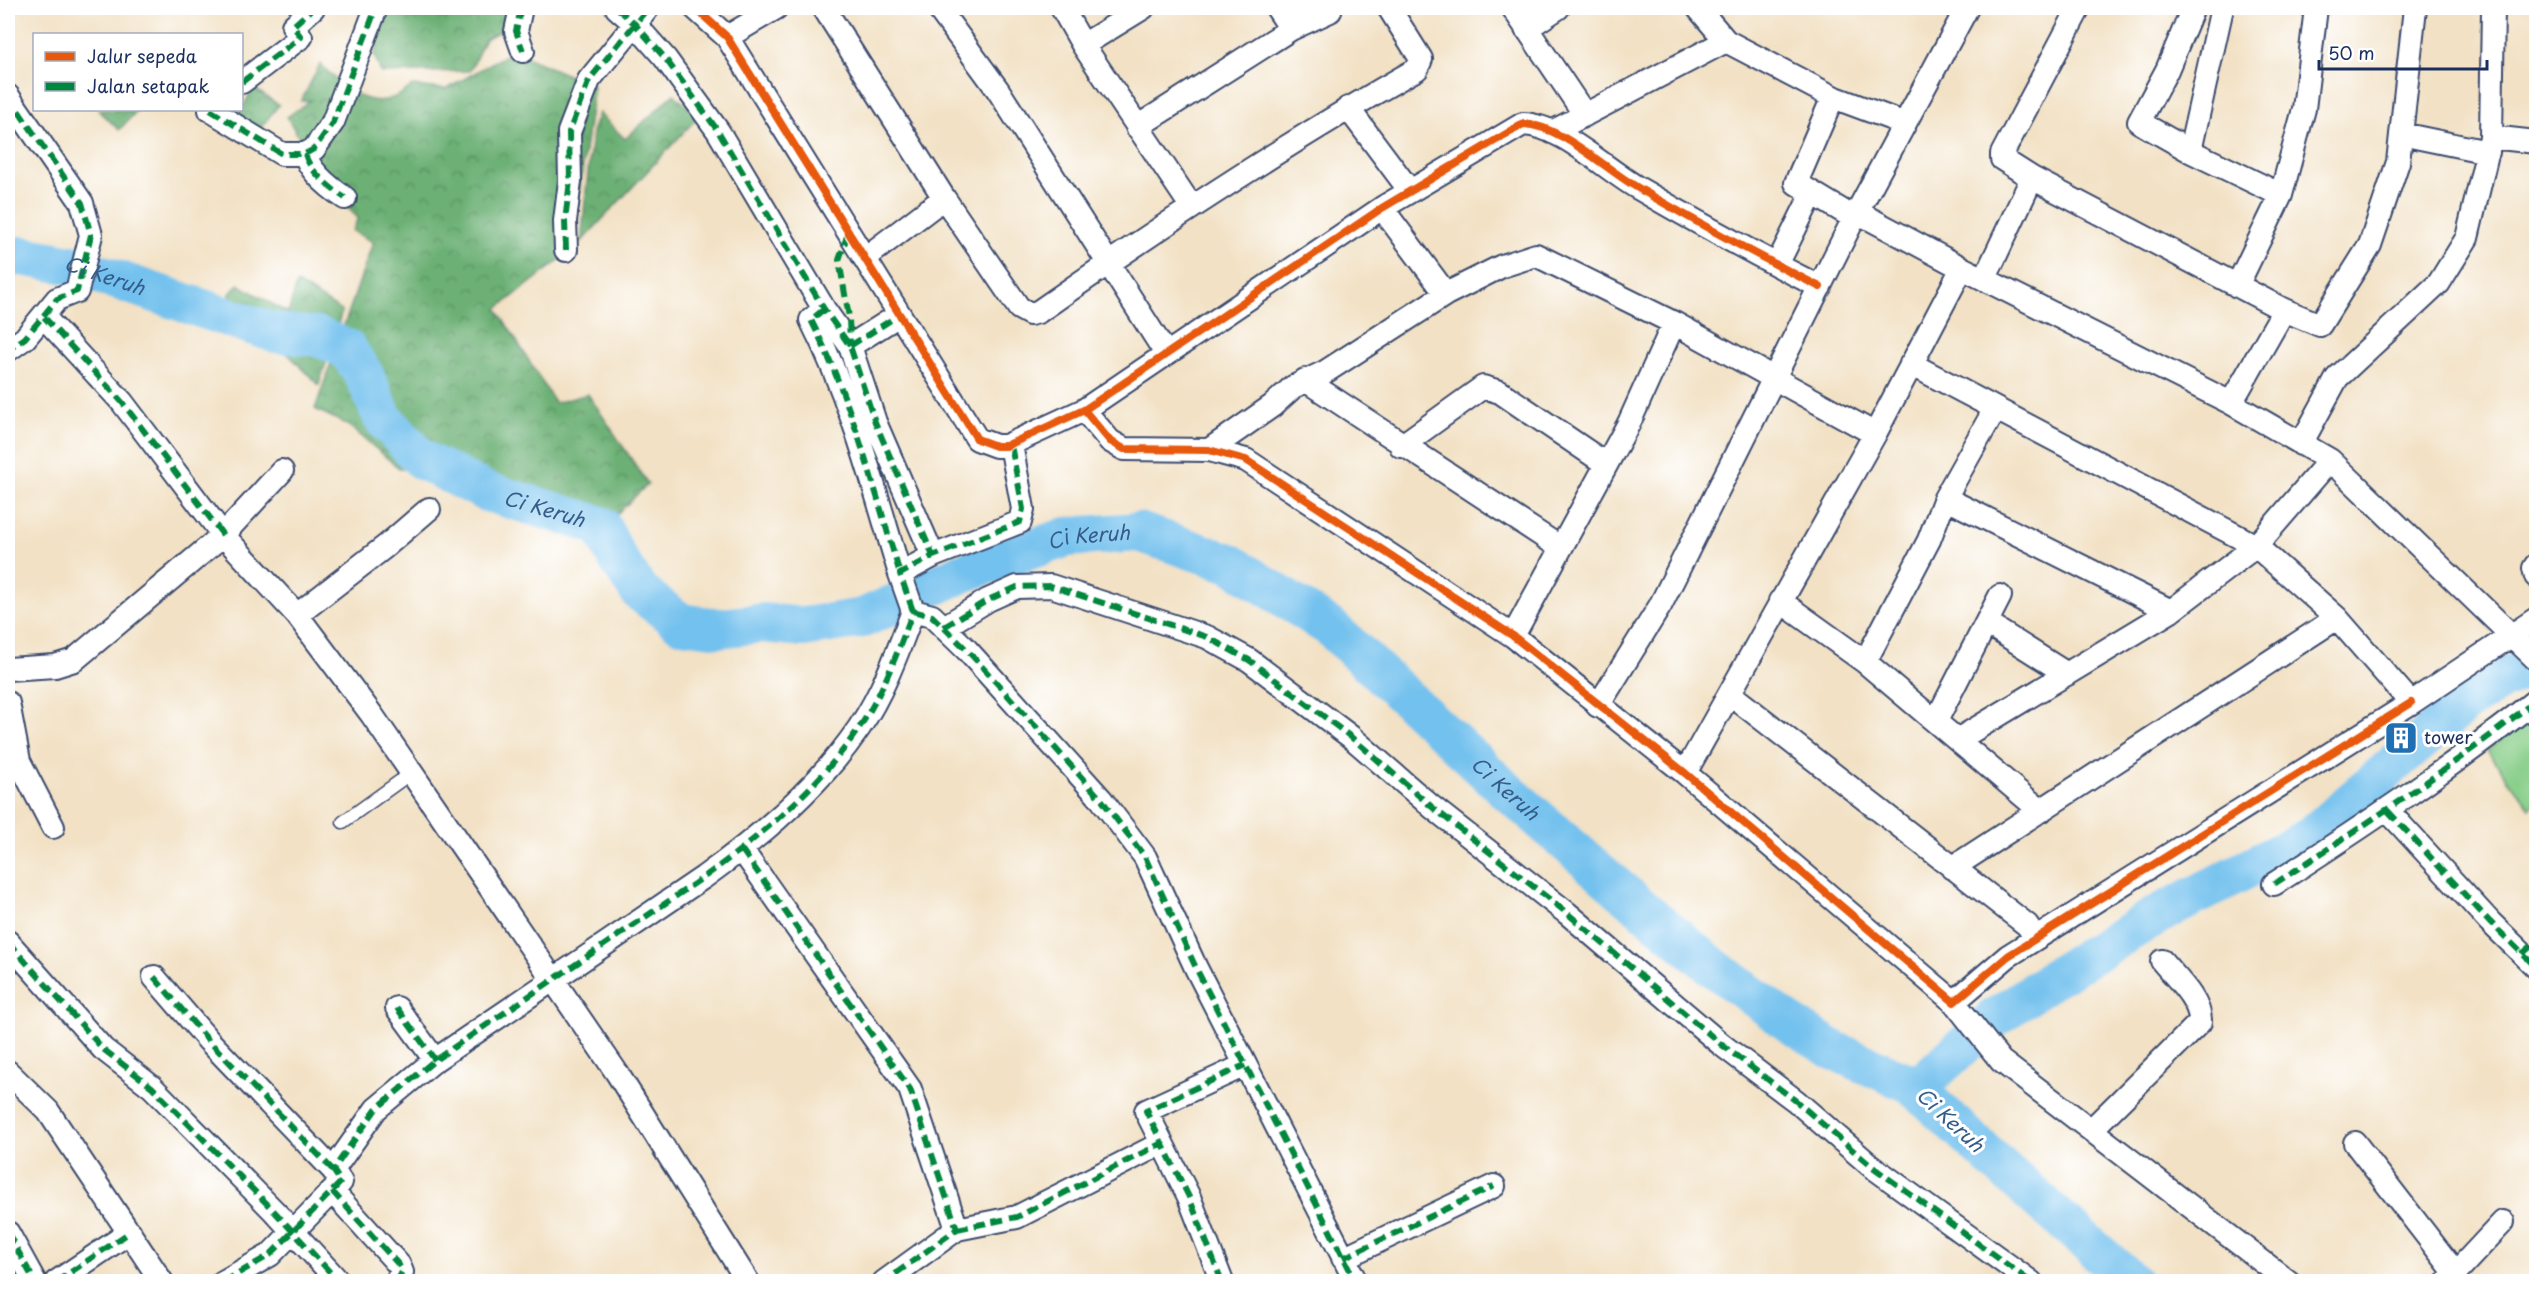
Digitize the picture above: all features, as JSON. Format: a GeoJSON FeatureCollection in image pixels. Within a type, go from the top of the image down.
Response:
{"type":"FeatureCollection","features":[{"type":"Feature","properties":{"kind":"street"},"geometry":{"type":"LineString","coordinates":[[243,81],[301,37],[293,26],[313,8]]}},
{"type":"Feature","properties":{"kind":"street"},"geometry":{"type":"LineString","coordinates":[[212,111],[282,154],[305,154],[314,149],[333,122],[376,8]]}},
{"type":"Feature","properties":{"kind":"street"},"geometry":{"type":"LineString","coordinates":[[521,8],[516,31],[523,51]]}},
{"type":"Feature","properties":{"kind":"street"},"geometry":{"type":"LineString","coordinates":[[617,8],[665,58],[718,131],[820,313],[850,346],[875,422],[933,556]]}},
{"type":"Feature","properties":{"kind":"street"},"geometry":{"type":"LineString","coordinates":[[695,8],[727,37],[977,439],[996,446],[1011,445],[1084,410],[1166,352],[1382,208],[1523,124],[1538,124],[1635,187],[1820,287]]}},
{"type":"Feature","properties":{"kind":"street"},"geometry":{"type":"LineString","coordinates":[[727,37],[776,8]]}},
{"type":"Feature","properties":{"kind":"street"},"geometry":{"type":"LineString","coordinates":[[824,8],[944,198],[1019,308],[1030,314],[1038,312],[1191,206],[1421,64],[1421,59],[1389,8]]}},
{"type":"Feature","properties":{"kind":"street"},"geometry":{"type":"LineString","coordinates":[[938,8],[998,90],[1166,352]]}},
{"type":"Feature","properties":{"kind":"street"},"geometry":{"type":"LineString","coordinates":[[1062,8],[1083,45],[1191,206]]}},
{"type":"Feature","properties":{"kind":"street"},"geometry":{"type":"LineString","coordinates":[[1083,45],[1143,8]]}},
{"type":"Feature","properties":{"kind":"street"},"geometry":{"type":"LineString","coordinates":[[1277,8],[1291,29]]}},
{"type":"Feature","properties":{"kind":"street"},"geometry":{"type":"LineString","coordinates":[[1137,127],[1291,29],[1330,11],[1328,8]]}},
{"type":"Feature","properties":{"kind":"street"},"geometry":{"type":"LineString","coordinates":[[1513,8],[1586,115]]}},
{"type":"Feature","properties":{"kind":"street"},"geometry":{"type":"LineString","coordinates":[[1526,29],[1558,8]]}},
{"type":"Feature","properties":{"kind":"street"},"geometry":{"type":"LineString","coordinates":[[1698,8],[1726,41],[1833,97],[1903,123]]}},
{"type":"Feature","properties":{"kind":"street"},"geometry":{"type":"LineString","coordinates":[[1598,706],[1660,606],[1776,378],[1855,215],[1967,8]]}},
{"type":"Feature","properties":{"kind":"street"},"geometry":{"type":"LineString","coordinates":[[2079,8],[2002,154],[2005,163],[2237,286],[2284,310],[2320,324],[2370,245],[2398,162],[2415,8]]}},
{"type":"Feature","properties":{"kind":"street"},"geometry":{"type":"LineString","coordinates":[[2193,8],[2167,70],[2139,122],[2190,151],[2281,195]]}},
{"type":"Feature","properties":{"kind":"street"},"geometry":{"type":"LineString","coordinates":[[2190,151],[2222,8]]}},
{"type":"Feature","properties":{"kind":"street"},"geometry":{"type":"LineString","coordinates":[[2237,286],[2281,195],[2304,109],[2316,8]]}},
{"type":"Feature","properties":{"kind":"street"},"geometry":{"type":"LineString","coordinates":[[2301,444],[2337,378],[2439,283],[2467,238],[2489,144],[2493,8]]}},
{"type":"Feature","properties":{"kind":"street"},"geometry":{"type":"LineString","coordinates":[[566,250],[565,221],[570,181],[569,132],[589,80],[632,26]]}},
{"type":"Feature","properties":{"kind":"street"},"geometry":{"type":"LineString","coordinates":[[1552,132],[1726,41]]}},
{"type":"Feature","properties":{"kind":"street"},"geometry":{"type":"LineString","coordinates":[[8,96],[82,203],[91,235],[77,291],[57,299],[25,338],[8,350]]}},
{"type":"Feature","properties":{"kind":"street"},"geometry":{"type":"LineString","coordinates":[[1833,97],[1796,181],[1812,194],[2231,403],[2330,460],[2525,647]]}},
{"type":"Feature","properties":{"kind":"street"},"geometry":{"type":"LineString","coordinates":[[1348,108],[1410,191]]}},
{"type":"Feature","properties":{"kind":"street"},"geometry":{"type":"LineString","coordinates":[[2401,135],[2489,144],[2536,142]]}},
{"type":"Feature","properties":{"kind":"street"},"geometry":{"type":"LineString","coordinates":[[305,154],[307,162],[315,171],[345,198]]}},
{"type":"Feature","properties":{"kind":"street"},"geometry":{"type":"LineString","coordinates":[[1984,278],[2032,178]]}},
{"type":"Feature","properties":{"kind":"street"},"geometry":{"type":"LineString","coordinates":[[1777,265],[1812,194]]}},
{"type":"Feature","properties":{"kind":"street"},"geometry":{"type":"LineString","coordinates":[[865,258],[944,198]]}},
{"type":"Feature","properties":{"kind":"street"},"geometry":{"type":"LineString","coordinates":[[1382,208],[1446,294]]}},
{"type":"Feature","properties":{"kind":"street"},"geometry":{"type":"LineString","coordinates":[[1209,450],[1305,380],[1325,372],[1446,294],[1502,266],[1536,255],[1674,323],[1875,434]]}},
{"type":"Feature","properties":{"kind":"street"},"geometry":{"type":"LineString","coordinates":[[1685,773],[1875,434],[1962,268]]}},
{"type":"Feature","properties":{"kind":"street"},"geometry":{"type":"LineString","coordinates":[[2231,403],[2284,310]]}},
{"type":"Feature","properties":{"kind":"street"},"geometry":{"type":"LineString","coordinates":[[223,1281],[270,1255],[294,1232],[332,1180],[376,1109],[435,1060],[554,978],[746,857],[860,728],[895,661],[912,608],[900,577],[854,420],[836,372],[811,320],[820,313]]}},
{"type":"Feature","properties":{"kind":"street"},"geometry":{"type":"LineString","coordinates":[[850,346],[899,315]]}},
{"type":"Feature","properties":{"kind":"street"},"geometry":{"type":"LineString","coordinates":[[44,317],[123,402],[223,535],[297,615],[372,715],[525,940],[554,978],[748,1281]]}},
{"type":"Feature","properties":{"kind":"street"},"geometry":{"type":"LineString","coordinates":[[1513,636],[1629,423],[1674,323]]}},
{"type":"Feature","properties":{"kind":"street"},"geometry":{"type":"LineString","coordinates":[[1911,364],[2256,546],[2337,618],[2411,703]]}},
{"type":"Feature","properties":{"kind":"street"},"geometry":{"type":"LineString","coordinates":[[1305,380],[1401,446],[1561,548]]}},
{"type":"Feature","properties":{"kind":"street"},"geometry":{"type":"LineString","coordinates":[[1401,446],[1484,387],[1500,392],[1606,464]]}},
{"type":"Feature","properties":{"kind":"street"},"geometry":{"type":"LineString","coordinates":[[1865,662],[1929,540],[1945,498],[1995,409]]}},
{"type":"Feature","properties":{"kind":"street"},"geometry":{"type":"LineString","coordinates":[[1084,410],[1110,441],[1124,448],[1209,450],[1246,460],[1274,476],[1513,636],[1685,773],[1961,1009],[1998,1057],[2289,1281]]}},
{"type":"Feature","properties":{"kind":"street"},"geometry":{"type":"LineString","coordinates":[[900,577],[933,556],[1020,522],[1023,509],[1011,445]]}},
{"type":"Feature","properties":{"kind":"street"},"geometry":{"type":"LineString","coordinates":[[1959,739],[2171,611],[2256,546],[2330,460]]}},
{"type":"Feature","properties":{"kind":"street"},"geometry":{"type":"LineString","coordinates":[[8,669],[56,666],[74,660],[223,535],[282,471]]}},
{"type":"Feature","properties":{"kind":"street"},"geometry":{"type":"LineString","coordinates":[[1945,498],[2171,611]]}},
{"type":"Feature","properties":{"kind":"street"},"geometry":{"type":"LineString","coordinates":[[297,615],[386,546],[429,509]]}},
{"type":"Feature","properties":{"kind":"street"},"geometry":{"type":"LineString","coordinates":[[2536,565],[2534,568],[2536,576]]}},
{"type":"Feature","properties":{"kind":"street"},"geometry":{"type":"LineString","coordinates":[[944,627],[988,600],[1017,587],[1051,586],[1207,637],[1249,660],[1351,736],[1432,807],[1567,913],[1722,1045],[1796,1101],[1870,1166],[2031,1281]]}},
{"type":"Feature","properties":{"kind":"street"},"geometry":{"type":"LineString","coordinates":[[1936,721],[1988,624],[2000,596]]}},
{"type":"Feature","properties":{"kind":"street"},"geometry":{"type":"LineString","coordinates":[[1780,601],[1865,662],[1959,739],[2041,811]]}},
{"type":"Feature","properties":{"kind":"street"},"geometry":{"type":"LineString","coordinates":[[912,608],[926,613],[944,627],[1101,799],[1145,857],[1196,968],[1356,1281]]}},
{"type":"Feature","properties":{"kind":"street"},"geometry":{"type":"LineString","coordinates":[[1952,868],[2337,618]]}},
{"type":"Feature","properties":{"kind":"street"},"geometry":{"type":"LineString","coordinates":[[1961,1009],[2008,956],[2411,703],[2525,647],[2536,619]]}},
{"type":"Feature","properties":{"kind":"street"},"geometry":{"type":"LineString","coordinates":[[1988,624],[2067,674]]}},
{"type":"Feature","properties":{"kind":"street"},"geometry":{"type":"LineString","coordinates":[[1730,694],[2027,925],[2036,938]]}},
{"type":"Feature","properties":{"kind":"street"},"geometry":{"type":"LineString","coordinates":[[2274,884],[2388,811],[2469,753],[2536,700]]}},
{"type":"Feature","properties":{"kind":"street"},"geometry":{"type":"LineString","coordinates":[[8,703],[19,761],[53,827]]}},
{"type":"Feature","properties":{"kind":"street"},"geometry":{"type":"LineString","coordinates":[[2388,811],[2532,954]]}},
{"type":"Feature","properties":{"kind":"street"},"geometry":{"type":"LineString","coordinates":[[746,857],[909,1089],[957,1229]]}},
{"type":"Feature","properties":{"kind":"street"},"geometry":{"type":"LineString","coordinates":[[8,942],[103,1049],[152,1087],[339,1281]]}},
{"type":"Feature","properties":{"kind":"street"},"geometry":{"type":"LineString","coordinates":[[2092,1129],[2200,1022],[2201,1013],[2162,961]]}},
{"type":"Feature","properties":{"kind":"street"},"geometry":{"type":"LineString","coordinates":[[154,977],[332,1180],[399,1265],[402,1272],[396,1281]]}},
{"type":"Feature","properties":{"kind":"street"},"geometry":{"type":"LineString","coordinates":[[397,1008],[435,1060]]}},
{"type":"Feature","properties":{"kind":"street"},"geometry":{"type":"LineString","coordinates":[[1222,1281],[1189,1197],[1160,1144],[1146,1111],[1245,1065]]}},
{"type":"Feature","properties":{"kind":"street"},"geometry":{"type":"LineString","coordinates":[[8,1072],[48,1110],[162,1281]]}},
{"type":"Feature","properties":{"kind":"street"},"geometry":{"type":"LineString","coordinates":[[2355,1143],[2450,1276],[2503,1221]]}},
{"type":"Feature","properties":{"kind":"street"},"geometry":{"type":"LineString","coordinates":[[884,1281],[957,1229],[1017,1217],[1160,1144]]}},
{"type":"Feature","properties":{"kind":"street"},"geometry":{"type":"LineString","coordinates":[[1343,1258],[1494,1186]]}},
{"type":"Feature","properties":{"kind":"street"},"geometry":{"type":"LineString","coordinates":[[56,1281],[130,1232]]}},
{"type":"Feature","properties":{"kind":"street"},"geometry":{"type":"LineString","coordinates":[[8,1233],[35,1281]]}},
{"type":"Feature","properties":{"kind":"lane"},"geometry":{"type":"LineString","coordinates":[[343,822],[411,773]]}},
{"type":"Feature","properties":{"kind":"green space"},"geometry":{"type":"Polygon","coordinates":[[[389,8],[519,8],[512,25],[485,39],[470,71],[381,73],[374,54],[389,8]]]}},
{"type":"Feature","properties":{"kind":"green space"},"geometry":{"type":"Polygon","coordinates":[[[512,51],[594,86],[571,251],[497,309],[555,403],[588,394],[648,484],[589,541],[463,480],[399,468],[348,425],[315,409],[373,242],[352,231],[358,218],[298,159],[303,145],[287,117],[311,100],[301,101],[320,64],[352,92],[363,98],[386,100],[412,86],[447,89],[512,51]]]}},
{"type":"Feature","properties":{"kind":"green space"},"geometry":{"type":"Polygon","coordinates":[[[253,88],[279,105],[257,132],[238,116],[243,111],[253,88]]]}},
{"type":"Feature","properties":{"kind":"green space"},"geometry":{"type":"Polygon","coordinates":[[[674,94],[698,117],[581,242],[592,132],[599,113],[625,139],[674,94]]]}},
{"type":"Feature","properties":{"kind":"green space"},"geometry":{"type":"Polygon","coordinates":[[[99,111],[137,111],[119,130],[99,111]]]}},
{"type":"Feature","properties":{"kind":"green space"},"geometry":{"type":"Polygon","coordinates":[[[297,283],[342,311],[319,385],[229,295],[238,284],[288,313],[297,283]]]}},
{"type":"Feature","properties":{"kind":"green space"},"geometry":{"type":"Polygon","coordinates":[[[2536,709],[2536,802],[2530,808],[2487,751],[2536,709]]]}},
{"type":"Feature","properties":{"kind":"waterway","name":"Ci Keruh"},"geometry":{"type":"LineString","coordinates":[[8,257],[22,256],[72,265],[275,333],[319,337],[347,349],[364,375],[383,418],[422,460],[487,492],[601,526],[617,558],[640,592],[681,623],[720,628],[763,623],[804,627],[863,618],[965,572],[1067,537],[1139,532],[1230,563],[1331,628],[1508,792],[1717,970],[1788,1022],[1835,1051],[1918,1087],[1919,1092],[2002,1168],[2132,1282]]}},
{"type":"Feature","properties":{"kind":"waterway"},"geometry":{"type":"LineString","coordinates":[[1918,1087],[1993,1019],[2055,977],[2159,914],[2310,837],[2469,700],[2536,661]]}},
{"type":"Feature","properties":{"kind":"marked path"},"geometry":{"type":"LineString","coordinates":[[243,81],[301,37],[293,26],[313,8]]}},
{"type":"Feature","properties":{"kind":"marked path"},"geometry":{"type":"LineString","coordinates":[[212,111],[282,154],[305,154],[314,149],[333,122],[376,8]]}},
{"type":"Feature","properties":{"kind":"marked path"},"geometry":{"type":"LineString","coordinates":[[521,8],[516,31],[523,51]]}},
{"type":"Feature","properties":{"kind":"marked path"},"geometry":{"type":"LineString","coordinates":[[617,8],[634,23],[665,58],[718,131],[824,309],[850,346],[875,422],[933,556]]}},
{"type":"Feature","properties":{"kind":"marked path"},"geometry":{"type":"LineString","coordinates":[[566,250],[565,221],[570,181],[569,132],[589,80],[648,8]]}},
{"type":"Feature","properties":{"kind":"marked path"},"geometry":{"type":"LineString","coordinates":[[8,96],[82,203],[91,235],[77,291],[57,299],[25,338],[8,350]]}},
{"type":"Feature","properties":{"kind":"marked path"},"geometry":{"type":"LineString","coordinates":[[305,154],[316,173],[345,198]]}},
{"type":"Feature","properties":{"kind":"marked path"},"geometry":{"type":"LineString","coordinates":[[848,233],[839,260],[849,317],[850,346]]}},
{"type":"Feature","properties":{"kind":"marked path"},"geometry":{"type":"LineString","coordinates":[[824,309],[811,320],[826,351],[850,413],[900,574]]}},
{"type":"Feature","properties":{"kind":"marked path"},"geometry":{"type":"LineString","coordinates":[[850,346],[899,315]]}},
{"type":"Feature","properties":{"kind":"marked path"},"geometry":{"type":"LineString","coordinates":[[44,317],[122,402],[223,535]]}},
{"type":"Feature","properties":{"kind":"marked path"},"geometry":{"type":"LineString","coordinates":[[913,611],[900,574],[933,556],[1020,522],[1023,509],[1011,445]]}},
{"type":"Feature","properties":{"kind":"marked path"},"geometry":{"type":"LineString","coordinates":[[944,627],[988,600],[1017,587],[1051,586],[1207,637],[1249,660],[1351,737],[1432,807],[1567,913],[1722,1045],[1796,1101],[1870,1165],[2031,1282]]}},
{"type":"Feature","properties":{"kind":"marked path"},"geometry":{"type":"LineString","coordinates":[[913,611],[932,616],[967,650],[1101,799],[1145,857],[1196,968],[1356,1282]]}},
{"type":"Feature","properties":{"kind":"marked path"},"geometry":{"type":"LineString","coordinates":[[223,1282],[270,1255],[341,1182],[333,1170],[376,1109],[435,1060],[704,877],[788,809],[826,770],[868,715],[889,671],[913,611]]}},
{"type":"Feature","properties":{"kind":"marked path"},"geometry":{"type":"LineString","coordinates":[[2274,884],[2407,795],[2536,700]]}},
{"type":"Feature","properties":{"kind":"marked path"},"geometry":{"type":"LineString","coordinates":[[2388,811],[2490,922],[2536,967]]}},
{"type":"Feature","properties":{"kind":"marked path"},"geometry":{"type":"LineString","coordinates":[[742,850],[910,1089],[957,1229],[884,1282]]}},
{"type":"Feature","properties":{"kind":"marked path"},"geometry":{"type":"LineString","coordinates":[[8,942],[103,1049],[152,1087],[274,1211],[339,1282]]}},
{"type":"Feature","properties":{"kind":"marked path"},"geometry":{"type":"LineString","coordinates":[[2522,954],[2536,942]]}},
{"type":"Feature","properties":{"kind":"marked path"},"geometry":{"type":"LineString","coordinates":[[154,977],[209,1041],[333,1170]]}},
{"type":"Feature","properties":{"kind":"marked path"},"geometry":{"type":"LineString","coordinates":[[397,1008],[435,1060]]}},
{"type":"Feature","properties":{"kind":"marked path"},"geometry":{"type":"LineString","coordinates":[[1222,1282],[1189,1197],[1146,1111],[1245,1065]]}},
{"type":"Feature","properties":{"kind":"marked path"},"geometry":{"type":"LineString","coordinates":[[957,1229],[1017,1217],[1160,1144]]}},
{"type":"Feature","properties":{"kind":"marked path"},"geometry":{"type":"LineString","coordinates":[[1343,1258],[1494,1186]]}},
{"type":"Feature","properties":{"kind":"marked path"},"geometry":{"type":"LineString","coordinates":[[332,1191],[399,1265],[402,1272],[396,1282]]}},
{"type":"Feature","properties":{"kind":"marked path"},"geometry":{"type":"LineString","coordinates":[[56,1282],[130,1232]]}},
{"type":"Feature","properties":{"kind":"marked path"},"geometry":{"type":"LineString","coordinates":[[8,1233],[35,1282]]}},
{"type":"Feature","properties":{"kind":"cycle path"},"geometry":{"type":"LineString","coordinates":[[695,8],[727,37],[977,439],[996,446],[1006,446],[1084,410],[1382,208],[1523,124],[1537,126],[1567,140],[1638,188],[1820,287]]}},
{"type":"Feature","properties":{"kind":"cycle path"},"geometry":{"type":"LineString","coordinates":[[1084,410],[1110,441],[1124,449],[1209,450],[1246,460],[1513,636],[1685,773],[1954,1002],[2008,956],[2411,703]]}},
{"type":"Feature","properties":{"kind":"place","name":"tower"},"geometry":{"type":"Point","coordinates":[2401,738]}}]}
